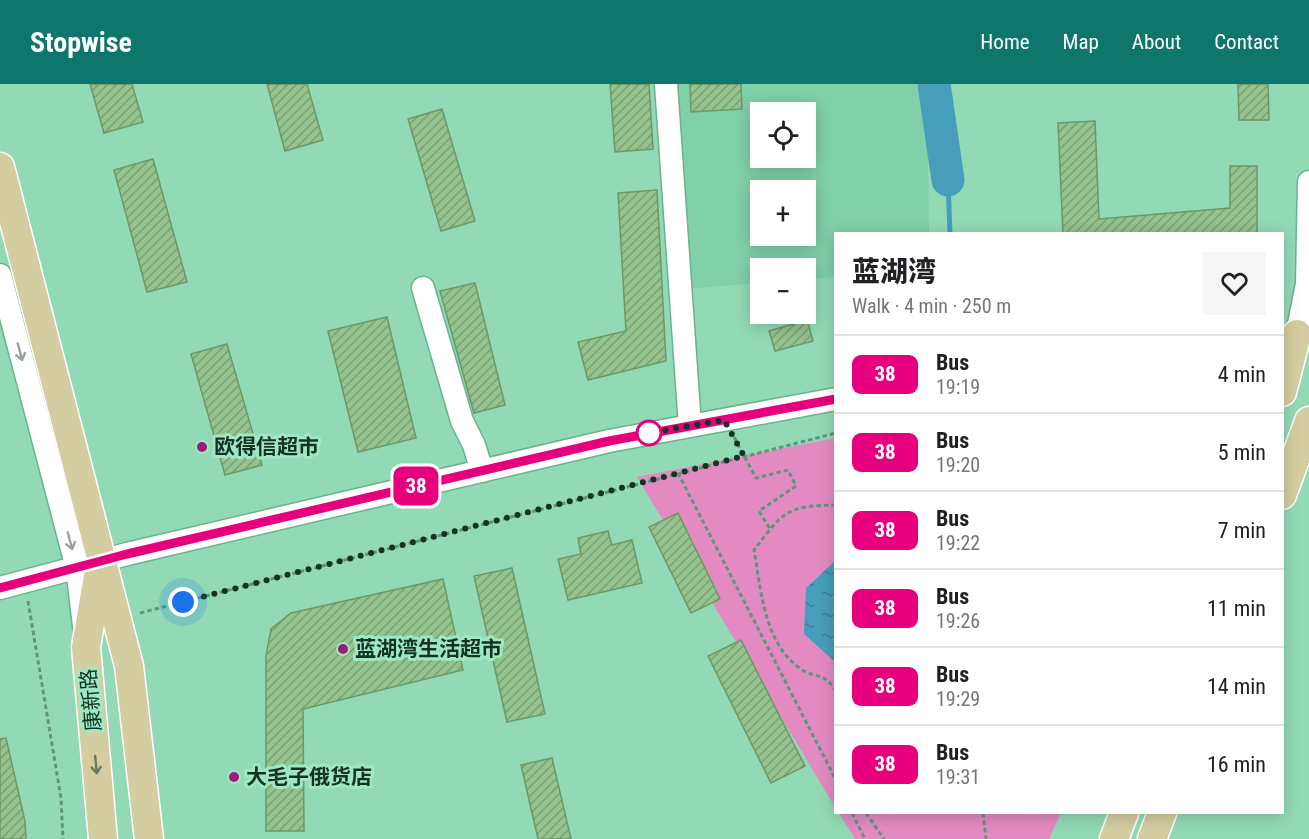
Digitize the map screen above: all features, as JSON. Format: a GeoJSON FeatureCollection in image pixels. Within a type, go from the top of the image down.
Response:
{"type":"FeatureCollection","features":[{"type":"Feature","properties":{"kind":"main road"},"geometry":{"type":"LineString","coordinates":[[0,167],[88,565],[129,666],[149,839]]}},
{"type":"Feature","properties":{"kind":"main road"},"geometry":{"type":"LineString","coordinates":[[1284,384],[1296,334]]}},
{"type":"Feature","properties":{"kind":"main road"},"geometry":{"type":"LineString","coordinates":[[1284,490],[1309,421]]}},
{"type":"Feature","properties":{"kind":"main road","name":"康新路"},"geometry":{"type":"LineString","coordinates":[[88,565],[86,647],[103,839]]}},
{"type":"Feature","properties":{"kind":"main road"},"geometry":{"type":"LineString","coordinates":[[1114,839],[1124,814]]}},
{"type":"Feature","properties":{"kind":"main road"},"geometry":{"type":"LineString","coordinates":[[1152,839],[1162,814]]}},
{"type":"Feature","properties":{"kind":"street"},"geometry":{"type":"LineString","coordinates":[[666,84],[690,426]]}},
{"type":"Feature","properties":{"kind":"street"},"geometry":{"type":"LineString","coordinates":[[1296,334],[1307,284],[1309,182]]}},
{"type":"Feature","properties":{"kind":"street"},"geometry":{"type":"LineString","coordinates":[[0,275],[6,319],[88,565]]}},
{"type":"Feature","properties":{"kind":"street"},"geometry":{"type":"LineString","coordinates":[[423,288],[462,421],[474,445],[482,471]]}},
{"type":"Feature","properties":{"kind":"street"},"geometry":{"type":"LineString","coordinates":[[0,588],[609,441],[834,399]]}},
{"type":"Feature","properties":{"kind":"path"},"geometry":{"type":"LineString","coordinates":[[724,420],[756,478],[788,470],[796,486],[759,511],[770,529]]}},
{"type":"Feature","properties":{"kind":"path"},"geometry":{"type":"LineString","coordinates":[[138,614],[834,434]]}},
{"type":"Feature","properties":{"kind":"path"},"geometry":{"type":"LineString","coordinates":[[678,473],[834,776]]}},
{"type":"Feature","properties":{"kind":"path"},"geometry":{"type":"LineString","coordinates":[[834,505],[800,506],[779,517],[754,550],[763,608],[783,652],[802,670],[827,678],[834,688]]}},
{"type":"Feature","properties":{"kind":"path"},"geometry":{"type":"LineString","coordinates":[[25,582],[61,798],[63,839]]}},
{"type":"Feature","properties":{"kind":"path"},"geometry":{"type":"LineString","coordinates":[[852,814],[865,839]]}},
{"type":"Feature","properties":{"kind":"path"},"geometry":{"type":"LineString","coordinates":[[867,814],[884,839]]}},
{"type":"Feature","properties":{"kind":"path"},"geometry":{"type":"LineString","coordinates":[[982,814],[986,839]]}},
{"type":"Feature","properties":{"kind":"shaded area"},"geometry":{"type":"Polygon","coordinates":[[[676,84],[927,84],[929,232],[834,232],[834,277],[816,278],[816,258],[750,258],[750,284],[684,289],[676,84]]]}},
{"type":"Feature","properties":{"kind":"shaded area"},"geometry":{"type":"Polygon","coordinates":[[[834,438],[834,805],[637,477],[834,438]]]}},
{"type":"Feature","properties":{"kind":"shaded area"},"geometry":{"type":"Polygon","coordinates":[[[840,814],[1061,814],[1049,839],[855,839],[840,814]]]}},
{"type":"Feature","properties":{"kind":"water"},"geometry":{"type":"Polygon","coordinates":[[[834,562],[834,661],[804,634],[806,588],[834,562]]]}},
{"type":"Feature","properties":{"kind":"building"},"geometry":{"type":"Polygon","coordinates":[[[90,84],[132,84],[143,122],[104,133],[90,84]]]}},
{"type":"Feature","properties":{"kind":"building"},"geometry":{"type":"Polygon","coordinates":[[[267,84],[307,84],[323,140],[285,151],[267,84]]]}},
{"type":"Feature","properties":{"kind":"building"},"geometry":{"type":"Polygon","coordinates":[[[610,84],[649,84],[653,149],[615,152],[610,84]]]}},
{"type":"Feature","properties":{"kind":"building"},"geometry":{"type":"Polygon","coordinates":[[[690,84],[741,84],[742,109],[691,112],[690,84]]]}},
{"type":"Feature","properties":{"kind":"building"},"geometry":{"type":"Polygon","coordinates":[[[1238,84],[1268,84],[1269,120],[1239,120],[1238,84]]]}},
{"type":"Feature","properties":{"kind":"building"},"geometry":{"type":"Polygon","coordinates":[[[442,109],[475,221],[441,231],[408,119],[442,109]]]}},
{"type":"Feature","properties":{"kind":"building"},"geometry":{"type":"Polygon","coordinates":[[[1095,121],[1099,219],[1230,208],[1230,166],[1257,166],[1257,232],[1063,232],[1058,123],[1095,121]]]}},
{"type":"Feature","properties":{"kind":"building"},"geometry":{"type":"Polygon","coordinates":[[[153,159],[187,282],[147,292],[114,170],[153,159]]]}},
{"type":"Feature","properties":{"kind":"building"},"geometry":{"type":"Polygon","coordinates":[[[657,190],[666,361],[588,380],[578,342],[626,331],[618,193],[657,190]]]}},
{"type":"Feature","properties":{"kind":"building"},"geometry":{"type":"Polygon","coordinates":[[[475,283],[505,405],[474,413],[440,291],[475,283]]]}},
{"type":"Feature","properties":{"kind":"building"},"geometry":{"type":"Polygon","coordinates":[[[387,317],[416,438],[358,452],[328,331],[387,317]]]}},
{"type":"Feature","properties":{"kind":"building"},"geometry":{"type":"Polygon","coordinates":[[[793,324],[808,324],[813,341],[775,351],[769,331],[793,324]]]}},
{"type":"Feature","properties":{"kind":"building"},"geometry":{"type":"Polygon","coordinates":[[[227,344],[262,465],[225,475],[191,354],[227,344]]]}},
{"type":"Feature","properties":{"kind":"building"},"geometry":{"type":"Polygon","coordinates":[[[678,513],[720,599],[691,613],[649,527],[678,513]]]}},
{"type":"Feature","properties":{"kind":"building"},"geometry":{"type":"Polygon","coordinates":[[[608,531],[612,545],[632,540],[642,583],[568,600],[558,559],[581,554],[578,538],[608,531]]]}},
{"type":"Feature","properties":{"kind":"building"},"geometry":{"type":"Polygon","coordinates":[[[512,568],[545,714],[507,722],[474,576],[512,568]]]}},
{"type":"Feature","properties":{"kind":"building"},"geometry":{"type":"Polygon","coordinates":[[[443,579],[463,670],[303,709],[304,831],[266,831],[266,656],[271,629],[291,613],[443,579]]]}},
{"type":"Feature","properties":{"kind":"building"},"geometry":{"type":"Polygon","coordinates":[[[741,640],[805,766],[771,783],[708,656],[741,640]]]}},
{"type":"Feature","properties":{"kind":"building"},"geometry":{"type":"Polygon","coordinates":[[[6,738],[25,821],[26,839],[0,839],[0,739],[6,738]]]}},
{"type":"Feature","properties":{"kind":"building"},"geometry":{"type":"Polygon","coordinates":[[[552,758],[571,839],[538,839],[521,765],[552,758]]]}},
{"type":"Feature","properties":{"kind":"waterway"},"geometry":{"type":"LineString","coordinates":[[934,84],[948,180]]}},
{"type":"Feature","properties":{"kind":"waterway"},"geometry":{"type":"LineString","coordinates":[[948,180],[950,232]]}},
{"type":"Feature","properties":{"kind":"bus line","name":"38"},"geometry":{"type":"LineString","coordinates":[[0,588],[127,554],[609,441],[834,399]]}},
{"type":"Feature","properties":{"kind":"place","name":"欧得信超市"},"geometry":{"type":"Point","coordinates":[202,447]}},
{"type":"Feature","properties":{"kind":"place","name":"蓝湖湾生活超市"},"geometry":{"type":"Point","coordinates":[343,649]}},
{"type":"Feature","properties":{"kind":"place","name":"大毛子俄货店"},"geometry":{"type":"Point","coordinates":[234,777]}},
{"type":"Feature","properties":{"kind":"route"},"geometry":{"type":"LineString","coordinates":[[183,602],[744,456],[724,420],[649,433]]}}]}
